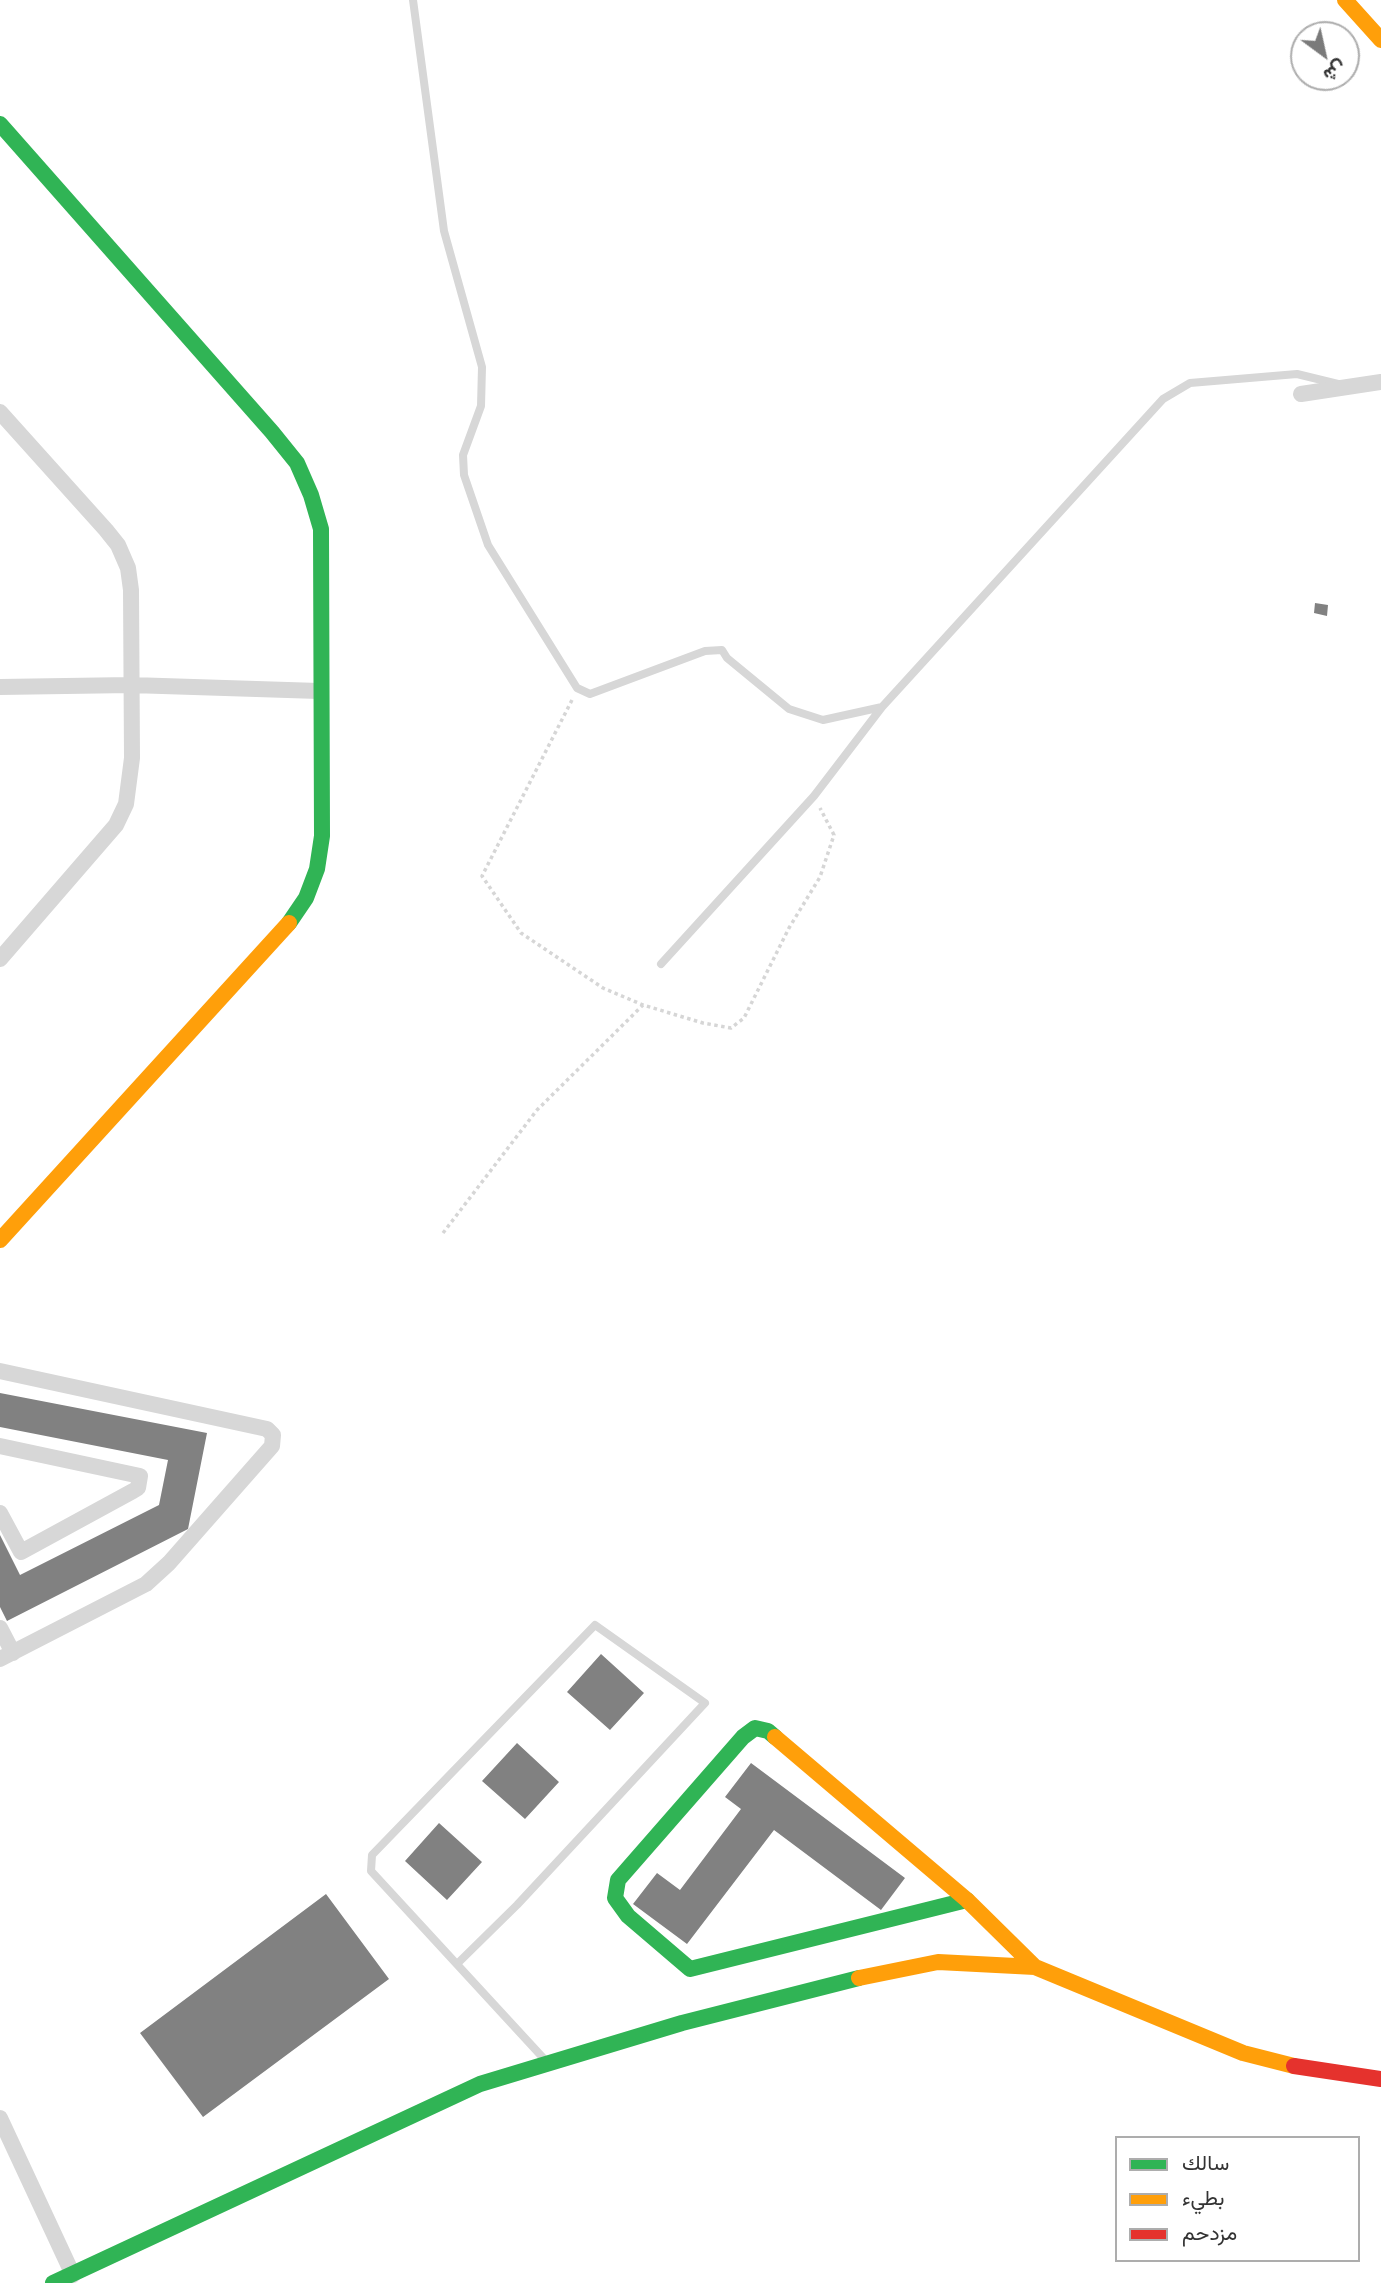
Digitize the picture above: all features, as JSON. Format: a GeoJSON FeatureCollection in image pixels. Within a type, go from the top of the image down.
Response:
{"type":"FeatureCollection","features":[{"type":"Feature","properties":{"kind":"street"},"geometry":{"type":"LineString","coordinates":[[1345,0],[1381,40]]}},
{"type":"Feature","properties":{"kind":"street"},"geometry":{"type":"LineString","coordinates":[[0,124],[296,463],[311,495],[321,529],[319,691],[322,836],[317,869],[306,898],[284,930],[0,1240]]}},
{"type":"Feature","properties":{"kind":"street"},"geometry":{"type":"LineString","coordinates":[[1301,394],[1381,382]]}},
{"type":"Feature","properties":{"kind":"street"},"geometry":{"type":"LineString","coordinates":[[0,412],[118,545],[128,568],[131,590],[130,783],[126,804],[116,825],[0,959]]}},
{"type":"Feature","properties":{"kind":"street"},"geometry":{"type":"LineString","coordinates":[[0,687],[131,685],[319,691]]}},
{"type":"Feature","properties":{"kind":"street"},"geometry":{"type":"LineString","coordinates":[[0,1371],[267,1430],[273,1435],[272,1446],[169,1563],[146,1584],[6,1656],[0,1628]]}},
{"type":"Feature","properties":{"kind":"street"},"geometry":{"type":"LineString","coordinates":[[0,1446],[140,1476],[138,1488],[134,1491],[21,1552],[0,1513]]}},
{"type":"Feature","properties":{"kind":"street"},"geometry":{"type":"LineString","coordinates":[[967,1900],[690,1969],[628,1916],[615,1898],[618,1880],[743,1737],[755,1728],[768,1731],[967,1900],[1035,1967]]}},
{"type":"Feature","properties":{"kind":"street"},"geometry":{"type":"LineString","coordinates":[[53,2283],[480,2084],[682,2023],[881,1972],[938,1962],[1035,1967],[1243,2053],[1318,2071],[1381,2080]]}},
{"type":"Feature","properties":{"kind":"street"},"geometry":{"type":"LineString","coordinates":[[0,2118],[73,2275]]}},
{"type":"Feature","properties":{"kind":"lane"},"geometry":{"type":"LineString","coordinates":[[412,0],[444,231],[482,367],[481,406],[463,454],[464,475],[488,545],[578,688],[590,694],[705,652],[722,649],[727,658],[789,709],[823,720],[882,708]]}},
{"type":"Feature","properties":{"kind":"lane"},"geometry":{"type":"LineString","coordinates":[[661,964],[814,796],[882,708],[1164,399],[1190,383],[1297,374],[1350,387]]}},
{"type":"Feature","properties":{"kind":"lane"},"geometry":{"type":"LineString","coordinates":[[458,1963],[517,1905],[705,1703],[595,1625],[372,1854],[371,1871],[548,2063]]}},
{"type":"Feature","properties":{"kind":"path"},"geometry":{"type":"LineString","coordinates":[[578,688],[537,774],[504,829],[482,876],[521,933],[603,988],[643,1005],[731,1028],[744,1018],[789,928],[820,877],[834,835],[814,796]]}},
{"type":"Feature","properties":{"kind":"path"},"geometry":{"type":"LineString","coordinates":[[443,1233],[537,1110],[643,1005]]}},
{"type":"Feature","properties":{"kind":"building"},"geometry":{"type":"Polygon","coordinates":[[[1315,603],[1328,605],[1327,616],[1314,613],[1315,603]]]}},
{"type":"Feature","properties":{"kind":"building"},"geometry":{"type":"Polygon","coordinates":[[[0,1393],[207,1433],[188,1529],[7,1621],[0,1607],[0,1535],[20,1575],[159,1505],[168,1460],[0,1427],[0,1393]]]}},
{"type":"Feature","properties":{"kind":"building"},"geometry":{"type":"Polygon","coordinates":[[[601,1654],[644,1693],[610,1730],[567,1692],[601,1654]]]}},
{"type":"Feature","properties":{"kind":"building"},"geometry":{"type":"Polygon","coordinates":[[[517,1743],[559,1782],[525,1819],[482,1781],[517,1743]]]}},
{"type":"Feature","properties":{"kind":"building"},"geometry":{"type":"Polygon","coordinates":[[[751,1763],[905,1878],[881,1910],[774,1830],[687,1944],[633,1904],[657,1873],[680,1890],[741,1809],[725,1797],[751,1763]]]}},
{"type":"Feature","properties":{"kind":"building"},"geometry":{"type":"Polygon","coordinates":[[[439,1823],[482,1862],[447,1900],[405,1861],[439,1823]]]}},
{"type":"Feature","properties":{"kind":"building"},"geometry":{"type":"Polygon","coordinates":[[[326,1894],[389,1979],[203,2117],[140,2033],[326,1894]]]}},
{"type":"Feature","properties":{"kind":"traffic: fast"},"geometry":{"type":"LineString","coordinates":[[0,124],[272,432],[297,463],[311,495],[321,529],[322,836],[317,869],[306,898],[289,923]]}},
{"type":"Feature","properties":{"kind":"traffic: fast"},"geometry":{"type":"LineString","coordinates":[[775,1737],[768,1731],[755,1728],[743,1737],[618,1880],[615,1898],[628,1916],[690,1969],[967,1900]]}},
{"type":"Feature","properties":{"kind":"traffic: fast"},"geometry":{"type":"LineString","coordinates":[[53,2283],[480,2084],[682,2023],[859,1978]]}},
{"type":"Feature","properties":{"kind":"traffic: slow"},"geometry":{"type":"LineString","coordinates":[[1345,0],[1381,40]]}},
{"type":"Feature","properties":{"kind":"traffic: slow"},"geometry":{"type":"LineString","coordinates":[[0,1240],[289,923]]}},
{"type":"Feature","properties":{"kind":"traffic: slow"},"geometry":{"type":"LineString","coordinates":[[775,1737],[967,1900],[1035,1967]]}},
{"type":"Feature","properties":{"kind":"traffic: slow"},"geometry":{"type":"LineString","coordinates":[[859,1978],[938,1962],[1035,1967],[1243,2053],[1294,2066]]}},
{"type":"Feature","properties":{"kind":"traffic: jam"},"geometry":{"type":"LineString","coordinates":[[1294,2066],[1381,2079]]}}]}
